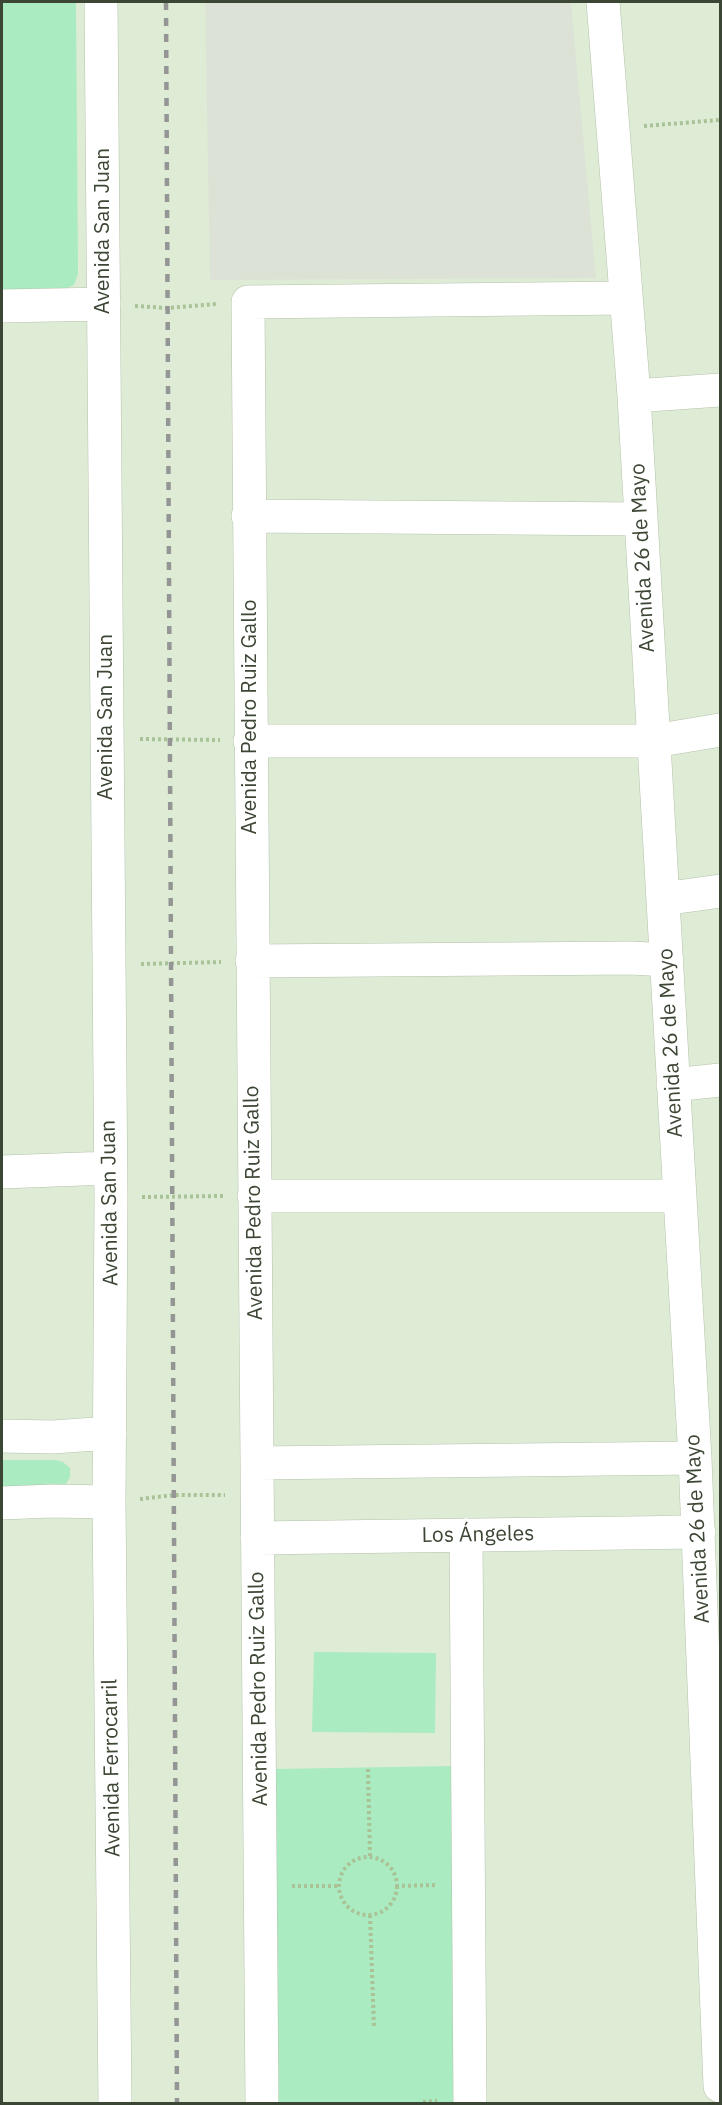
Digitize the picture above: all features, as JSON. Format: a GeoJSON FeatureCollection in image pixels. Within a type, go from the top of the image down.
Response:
{"type":"FeatureCollection","features":[{"type":"Feature","properties":{"kind":"street","name":"Avenida San Juan"},"geometry":{"type":"LineString","coordinates":[[101,2],[110,1433]]}},
{"type":"Feature","properties":{"kind":"street","name":"Avenida 26 de Mayo"},"geometry":{"type":"LineString","coordinates":[[603,2],[634,396],[680,1196],[704,1467],[699,1532],[713,1721],[720,2086]]}},
{"type":"Feature","properties":{"kind":"street"},"geometry":{"type":"LineString","coordinates":[[248,302],[626,298]]}},
{"type":"Feature","properties":{"kind":"street","name":"Avenida Pedro Ruiz Gallo"},"geometry":{"type":"LineString","coordinates":[[248,302],[262,2103]]}},
{"type":"Feature","properties":{"kind":"street"},"geometry":{"type":"LineString","coordinates":[[2,306],[104,304]]}},
{"type":"Feature","properties":{"kind":"street"},"geometry":{"type":"LineString","coordinates":[[634,396],[720,390]]}},
{"type":"Feature","properties":{"kind":"street"},"geometry":{"type":"LineString","coordinates":[[248,516],[640,519]]}},
{"type":"Feature","properties":{"kind":"street"},"geometry":{"type":"LineString","coordinates":[[250,741],[654,741],[720,730]]}},
{"type":"Feature","properties":{"kind":"street"},"geometry":{"type":"LineString","coordinates":[[663,898],[720,891]]}},
{"type":"Feature","properties":{"kind":"street"},"geometry":{"type":"LineString","coordinates":[[252,961],[619,958],[667,960]]}},
{"type":"Feature","properties":{"kind":"street"},"geometry":{"type":"LineString","coordinates":[[673,1085],[720,1080]]}},
{"type":"Feature","properties":{"kind":"street"},"geometry":{"type":"LineString","coordinates":[[2,1172],[110,1183]]}},
{"type":"Feature","properties":{"kind":"street"},"geometry":{"type":"LineString","coordinates":[[254,1196],[680,1196]]}},
{"type":"Feature","properties":{"kind":"street"},"geometry":{"type":"LineString","coordinates":[[2,1436],[53,1437],[110,1433]]}},
{"type":"Feature","properties":{"kind":"street","name":"Avenida Ferrocarril"},"geometry":{"type":"LineString","coordinates":[[110,1433],[115,2103]]}},
{"type":"Feature","properties":{"kind":"street"},"geometry":{"type":"LineString","coordinates":[[257,1463],[704,1467]]}},
{"type":"Feature","properties":{"kind":"street"},"geometry":{"type":"LineString","coordinates":[[2,1503],[109,1502]]}},
{"type":"Feature","properties":{"kind":"street","name":"Los Ángeles"},"geometry":{"type":"LineString","coordinates":[[257,1538],[699,1532]]}},
{"type":"Feature","properties":{"kind":"street"},"geometry":{"type":"LineString","coordinates":[[466,1535],[470,2103]]}},
{"type":"Feature","properties":{"kind":"path"},"geometry":{"type":"LineString","coordinates":[[652,125],[720,120]]}},
{"type":"Feature","properties":{"kind":"path"},"geometry":{"type":"LineString","coordinates":[[104,304],[168,308],[248,302]]}},
{"type":"Feature","properties":{"kind":"path"},"geometry":{"type":"LineString","coordinates":[[106,739],[250,741]]}},
{"type":"Feature","properties":{"kind":"path"},"geometry":{"type":"LineString","coordinates":[[108,964],[252,961]]}},
{"type":"Feature","properties":{"kind":"path"},"geometry":{"type":"LineString","coordinates":[[110,1183],[254,1196]]}},
{"type":"Feature","properties":{"kind":"path"},"geometry":{"type":"LineString","coordinates":[[109,1502],[174,1495],[257,1496]]}},
{"type":"Feature","properties":{"kind":"path"},"geometry":{"type":"LineString","coordinates":[[368,1769],[370,1858]]}},
{"type":"Feature","properties":{"kind":"path"},"geometry":{"type":"LineString","coordinates":[[370,1858],[382,1861],[392,1869],[396,1880],[391,1904],[382,1912],[370,1915],[352,1911],[340,1895],[339,1886],[342,1874],[349,1865],[359,1859],[370,1858]]}},
{"type":"Feature","properties":{"kind":"path"},"geometry":{"type":"LineString","coordinates":[[396,1886],[439,1885]]}},
{"type":"Feature","properties":{"kind":"path"},"geometry":{"type":"LineString","coordinates":[[292,1886],[339,1886]]}},
{"type":"Feature","properties":{"kind":"path"},"geometry":{"type":"LineString","coordinates":[[370,1915],[374,2027]]}},
{"type":"Feature","properties":{"kind":"shaded area"},"geometry":{"type":"Polygon","coordinates":[[[2,2],[720,2],[720,2103],[2,2103],[2,2]]]}},
{"type":"Feature","properties":{"kind":"shaded area"},"geometry":{"type":"Polygon","coordinates":[[[205,2],[571,2],[596,278],[210,280],[205,2]]]}},
{"type":"Feature","properties":{"kind":"green space"},"geometry":{"type":"Polygon","coordinates":[[[2,2],[76,2],[78,274],[74,285],[62,290],[2,290],[2,2]]]}},
{"type":"Feature","properties":{"kind":"green space"},"geometry":{"type":"Polygon","coordinates":[[[2,1460],[56,1460],[70,1468],[70,1477],[66,1484],[60,1487],[2,1487],[2,1460]]]}},
{"type":"Feature","properties":{"kind":"green space"},"geometry":{"type":"Polygon","coordinates":[[[314,1652],[436,1653],[435,1733],[312,1732],[314,1652]]]}},
{"type":"Feature","properties":{"kind":"green space"},"geometry":{"type":"Polygon","coordinates":[[[451,1766],[459,2103],[279,2103],[275,1769],[451,1766]]]}},
{"type":"Feature","properties":{"kind":"railway"},"geometry":{"type":"LineString","coordinates":[[166,2],[177,2104]]}}]}
